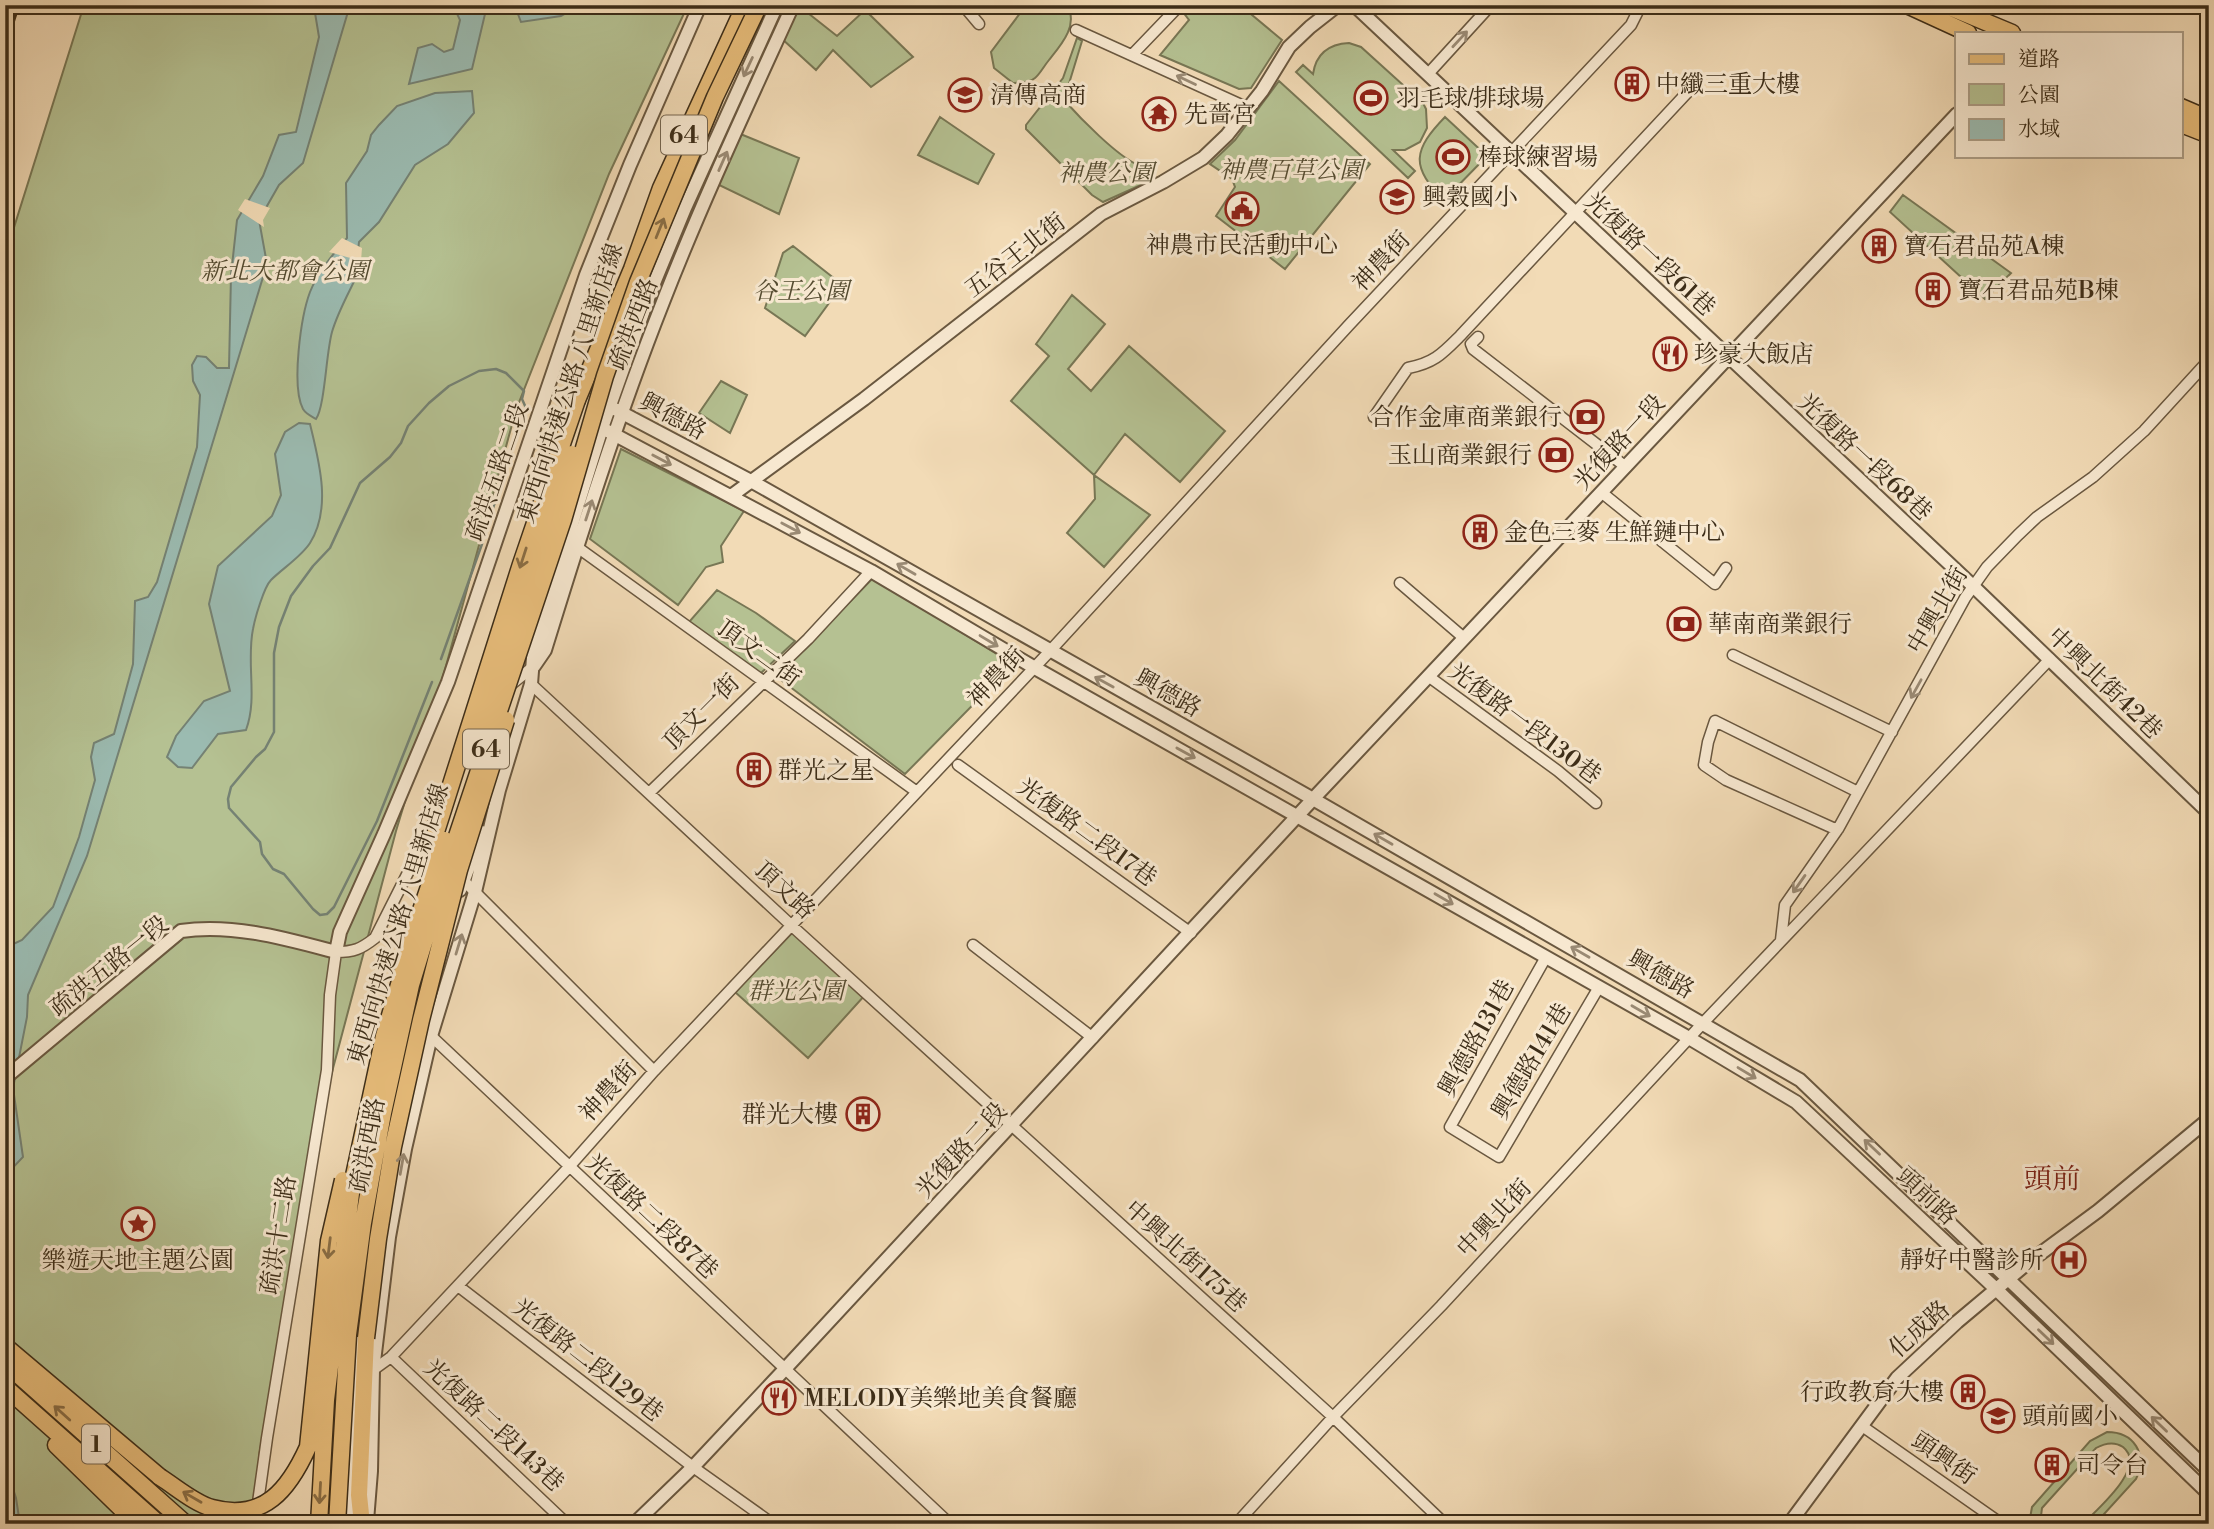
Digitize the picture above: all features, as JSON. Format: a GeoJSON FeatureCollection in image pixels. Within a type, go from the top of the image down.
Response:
{"type":"FeatureCollection","features":[{"type":"Feature","properties":{"kind":"main road","name":"東西向快速公路 八里新店線"},"geometry":{"type":"LineString","coordinates":[[319,1524],[326,1400],[346,1223],[359,1148],[384,1036],[419,916],[642,237],[675,156],[745,5]]}},
{"type":"Feature","properties":{"kind":"main road","name":"東西向快速公路 八里新店線"},"geometry":{"type":"LineString","coordinates":[[338,1524],[348,1335],[369,1184],[421,950],[563,520],[605,376],[639,282],[715,97],[759,5]]}},
{"type":"Feature","properties":{"kind":"main road"},"geometry":{"type":"LineString","coordinates":[[1907,5],[1966,32]]}},
{"type":"Feature","properties":{"kind":"main road"},"geometry":{"type":"LineString","coordinates":[[1945,5],[2010,32]]}},
{"type":"Feature","properties":{"kind":"main road"},"geometry":{"type":"LineString","coordinates":[[2182,107],[2209,119]]}},
{"type":"Feature","properties":{"kind":"main road"},"geometry":{"type":"LineString","coordinates":[[2182,124],[2209,135]]}},
{"type":"Feature","properties":{"kind":"main road"},"geometry":{"type":"LineString","coordinates":[[5,1346],[160,1477],[212,1508],[237,1510],[262,1506],[288,1485],[308,1447],[329,1241],[377,1025],[541,502],[577,400],[632,268]]}},
{"type":"Feature","properties":{"kind":"main road"},"geometry":{"type":"LineString","coordinates":[[365,1524],[359,1495],[366,1338],[393,1147],[421,1020],[459,870],[499,747],[536,600]]}},
{"type":"Feature","properties":{"kind":"main road"},"geometry":{"type":"LineString","coordinates":[[338,1524],[332,1418],[337,1357],[350,1245],[384,1051],[393,972]]}},
{"type":"Feature","properties":{"kind":"main road","name":"1"},"geometry":{"type":"LineString","coordinates":[[5,1363],[186,1524]]}},
{"type":"Feature","properties":{"kind":"main road"},"geometry":{"type":"LineString","coordinates":[[5,1389],[68,1458],[137,1524]]}},
{"type":"Feature","properties":{"kind":"main road","name":"1"},"geometry":{"type":"LineString","coordinates":[[5,1389],[159,1524]]}},
{"type":"Feature","properties":{"kind":"street","name":"疏洪五路二段"},"geometry":{"type":"LineString","coordinates":[[336,952],[340,932],[448,682],[586,275],[630,165],[700,5]]}},
{"type":"Feature","properties":{"kind":"street","name":"疏洪西路"},"geometry":{"type":"LineString","coordinates":[[365,1524],[371,1471],[373,1370],[389,1237],[405,1149],[430,1036],[475,892],[499,790],[531,684],[534,645],[615,410],[650,293],[777,5]]}},
{"type":"Feature","properties":{"kind":"street","name":"疏洪西路"},"geometry":{"type":"LineString","coordinates":[[615,410],[793,5]]}},
{"type":"Feature","properties":{"kind":"street"},"geometry":{"type":"LineString","coordinates":[[964,5],[979,24]]}},
{"type":"Feature","properties":{"kind":"street"},"geometry":{"type":"LineString","coordinates":[[1132,55],[1180,5]]}},
{"type":"Feature","properties":{"kind":"street","name":"五谷王北街"},"geometry":{"type":"LineString","coordinates":[[731,496],[873,393],[1093,220],[1203,158],[1219,143],[1267,84],[1289,47],[1338,5]]}},
{"type":"Feature","properties":{"kind":"street","name":"光復路一段61巷"},"geometry":{"type":"LineString","coordinates":[[1354,5],[1728,358]]}},
{"type":"Feature","properties":{"kind":"street"},"geometry":{"type":"LineString","coordinates":[[1428,74],[1492,5]]}},
{"type":"Feature","properties":{"kind":"street","name":"神農街"},"geometry":{"type":"LineString","coordinates":[[373,1370],[391,1357],[458,1286],[654,1071],[1035,668],[1349,326],[1631,25],[1640,5]]}},
{"type":"Feature","properties":{"kind":"street"},"geometry":{"type":"LineString","coordinates":[[1076,30],[1248,108]]}},
{"type":"Feature","properties":{"kind":"street"},"geometry":{"type":"LineString","coordinates":[[1374,417],[1408,368],[1426,364],[1439,357],[1699,81]]}},
{"type":"Feature","properties":{"kind":"street","name":"光復路一段"},"geometry":{"type":"LineString","coordinates":[[1313,799],[1955,116]]}},
{"type":"Feature","properties":{"kind":"street"},"geometry":{"type":"LineString","coordinates":[[1478,337],[1471,344],[1473,349],[1626,467]]}},
{"type":"Feature","properties":{"kind":"street","name":"光復路一段68巷"},"geometry":{"type":"LineString","coordinates":[[1728,358],[1974,586]]}},
{"type":"Feature","properties":{"kind":"street","name":"中興北街"},"geometry":{"type":"LineString","coordinates":[[1781,940],[1785,905],[1838,828],[1987,567],[2037,517],[2093,477],[2144,431],[2209,360]]}},
{"type":"Feature","properties":{"kind":"street","name":"興德路"},"geometry":{"type":"LineString","coordinates":[[615,410],[751,481],[1703,1023]]}},
{"type":"Feature","properties":{"kind":"street","name":"疏洪西路"},"geometry":{"type":"LineString","coordinates":[[534,666],[545,650],[577,547],[608,431]]}},
{"type":"Feature","properties":{"kind":"street","name":"興德路"},"geometry":{"type":"LineString","coordinates":[[608,431],[871,571],[1035,668],[1689,1038]]}},
{"type":"Feature","properties":{"kind":"street"},"geometry":{"type":"LineString","coordinates":[[1601,492],[1715,584],[1726,568]]}},
{"type":"Feature","properties":{"kind":"street","name":"頂文二街"},"geometry":{"type":"LineString","coordinates":[[577,547],[917,792]]}},
{"type":"Feature","properties":{"kind":"street","name":"頂文一街"},"geometry":{"type":"LineString","coordinates":[[649,793],[808,639],[871,571]]}},
{"type":"Feature","properties":{"kind":"street"},"geometry":{"type":"LineString","coordinates":[[1400,583],[1464,638]]}},
{"type":"Feature","properties":{"kind":"street","name":"中興北街42巷"},"geometry":{"type":"LineString","coordinates":[[1974,586],[2208,812]]}},
{"type":"Feature","properties":{"kind":"street"},"geometry":{"type":"LineString","coordinates":[[1733,654],[1892,732]]}},
{"type":"Feature","properties":{"kind":"street","name":"中興北街"},"geometry":{"type":"LineString","coordinates":[[1236,1524],[1781,940],[2050,659]]}},
{"type":"Feature","properties":{"kind":"street"},"geometry":{"type":"LineString","coordinates":[[336,952],[353,952],[375,938],[495,698],[534,666]]}},
{"type":"Feature","properties":{"kind":"street","name":"光復路一段130巷"},"geometry":{"type":"LineString","coordinates":[[1429,676],[1558,771],[1596,803]]}},
{"type":"Feature","properties":{"kind":"street","name":"頂文路"},"geometry":{"type":"LineString","coordinates":[[531,684],[1012,1126]]}},
{"type":"Feature","properties":{"kind":"street"},"geometry":{"type":"LineString","coordinates":[[1838,828],[1726,780],[1707,768],[1704,765],[1705,758],[1715,721],[1858,792]]}},
{"type":"Feature","properties":{"kind":"street","name":"光復路二段17巷"},"geometry":{"type":"LineString","coordinates":[[958,765],[1191,933]]}},
{"type":"Feature","properties":{"kind":"street","name":"疏洪西路"},"geometry":{"type":"LineString","coordinates":[[352,1524],[353,1404],[359,1324],[369,1248],[408,1052],[431,966],[499,790]]}},
{"type":"Feature","properties":{"kind":"street","name":"光復路二段"},"geometry":{"type":"LineString","coordinates":[[634,1524],[693,1467],[784,1370],[1313,799]]}},
{"type":"Feature","properties":{"kind":"street"},"geometry":{"type":"LineString","coordinates":[[464,881],[654,1071]]}},
{"type":"Feature","properties":{"kind":"street","name":"疏洪五路一段"},"geometry":{"type":"LineString","coordinates":[[5,1078],[181,931],[234,930],[336,952]]}},
{"type":"Feature","properties":{"kind":"street"},"geometry":{"type":"LineString","coordinates":[[972,945],[1093,1038]]}},
{"type":"Feature","properties":{"kind":"street","name":"疏洪十二路"},"geometry":{"type":"LineString","coordinates":[[255,1524],[327,1070],[330,995],[336,952]]}},
{"type":"Feature","properties":{"kind":"street","name":"興德路131巷"},"geometry":{"type":"LineString","coordinates":[[1499,1157],[1450,1127],[1546,957]]}},
{"type":"Feature","properties":{"kind":"street","name":"興德路141巷"},"geometry":{"type":"LineString","coordinates":[[1499,1157],[1599,987]]}},
{"type":"Feature","properties":{"kind":"street","name":"頭前路"},"geometry":{"type":"LineString","coordinates":[[1703,1023],[1800,1080],[2209,1471]]}},
{"type":"Feature","properties":{"kind":"street","name":"光復路二段87巷"},"geometry":{"type":"LineString","coordinates":[[430,1036],[950,1524]]}},
{"type":"Feature","properties":{"kind":"street","name":"頭前路"},"geometry":{"type":"LineString","coordinates":[[1689,1038],[1796,1102],[2209,1494]]}},
{"type":"Feature","properties":{"kind":"street","name":"化成路"},"geometry":{"type":"LineString","coordinates":[[1789,1524],[1897,1378],[1957,1322],[2209,1119]]}},
{"type":"Feature","properties":{"kind":"street","name":"中興北街175巷"},"geometry":{"type":"LineString","coordinates":[[1012,1126],[1333,1417],[1445,1524]]}},
{"type":"Feature","properties":{"kind":"street","name":"光復路二段129巷"},"geometry":{"type":"LineString","coordinates":[[458,1286],[693,1467],[773,1524]]}},
{"type":"Feature","properties":{"kind":"street","name":"光復路二段143巷"},"geometry":{"type":"LineString","coordinates":[[391,1357],[568,1524]]}},
{"type":"Feature","properties":{"kind":"street","name":"頭興街"},"geometry":{"type":"LineString","coordinates":[[1862,1426],[2002,1524]]}},
{"type":"Feature","properties":{"kind":"green space","name":"新北大都會公園"},"geometry":{"type":"Polygon","coordinates":[[[84,5],[688,5],[609,174],[516,410],[446,666],[396,831],[319,1121],[259,1456],[260,1524],[5,1524],[5,256],[84,5]]]}},
{"type":"Feature","properties":{"kind":"green space"},"geometry":{"type":"Polygon","coordinates":[[[1029,5],[1067,5],[1070,27],[1063,41],[1033,80],[1013,83],[994,68],[991,52],[1029,5]]]}},
{"type":"Feature","properties":{"kind":"green space"},"geometry":{"type":"Polygon","coordinates":[[[1190,5],[1240,5],[1282,40],[1251,88],[1239,89],[1160,55],[1189,20],[1183,12],[1190,5]]]}},
{"type":"Feature","properties":{"kind":"green space"},"geometry":{"type":"Polygon","coordinates":[[[799,6],[837,36],[865,10],[913,57],[871,87],[833,50],[816,70],[780,37],[799,6]]]}},
{"type":"Feature","properties":{"kind":"green space","name":"神農公園"},"geometry":{"type":"Polygon","coordinates":[[[1077,38],[1082,41],[1064,100],[1120,154],[1153,170],[1152,180],[1103,202],[1092,195],[1026,129],[1026,125],[1063,78],[1077,38]]]}},
{"type":"Feature","properties":{"kind":"green space"},"geometry":{"type":"Polygon","coordinates":[[[1349,43],[1361,47],[1423,103],[1426,109],[1427,128],[1420,142],[1405,150],[1393,150],[1415,171],[1408,178],[1296,72],[1303,65],[1313,74],[1317,61],[1325,51],[1335,45],[1349,43]]]}},
{"type":"Feature","properties":{"kind":"green space","name":"神農百草公園"},"geometry":{"type":"Polygon","coordinates":[[[1279,81],[1370,164],[1285,269],[1216,216],[1235,187],[1232,179],[1210,164],[1235,140],[1279,81]]]}},
{"type":"Feature","properties":{"kind":"green space"},"geometry":{"type":"Polygon","coordinates":[[[940,117],[994,154],[978,184],[918,155],[940,117]]]}},
{"type":"Feature","properties":{"kind":"green space","name":"棒球練習場"},"geometry":{"type":"Polygon","coordinates":[[[1445,117],[1487,156],[1444,200],[1425,178],[1420,158],[1427,139],[1445,117]]]}},
{"type":"Feature","properties":{"kind":"green space"},"geometry":{"type":"Polygon","coordinates":[[[738,133],[799,158],[779,214],[715,183],[738,133]]]}},
{"type":"Feature","properties":{"kind":"green space"},"geometry":{"type":"Polygon","coordinates":[[[1903,195],[2011,273],[1985,299],[1890,212],[1903,195]]]}},
{"type":"Feature","properties":{"kind":"green space","name":"谷王公園"},"geometry":{"type":"Polygon","coordinates":[[[793,246],[835,279],[837,292],[805,336],[765,308],[783,253],[793,246]]]}},
{"type":"Feature","properties":{"kind":"green space"},"geometry":{"type":"Polygon","coordinates":[[[1072,295],[1105,324],[1068,369],[1091,391],[1129,346],[1225,431],[1180,482],[1125,434],[1094,475],[1011,401],[1049,356],[1036,344],[1072,295]]]}},
{"type":"Feature","properties":{"kind":"green space"},"geometry":{"type":"Polygon","coordinates":[[[721,381],[747,395],[730,433],[699,413],[721,381]]]}},
{"type":"Feature","properties":{"kind":"green space"},"geometry":{"type":"Polygon","coordinates":[[[621,449],[744,511],[721,546],[723,562],[706,567],[678,605],[590,539],[621,449]]]}},
{"type":"Feature","properties":{"kind":"green space"},"geometry":{"type":"Polygon","coordinates":[[[1094,475],[1150,515],[1104,567],[1067,533],[1095,499],[1094,475]]]}},
{"type":"Feature","properties":{"kind":"green space"},"geometry":{"type":"Polygon","coordinates":[[[873,578],[1013,664],[905,774],[777,677],[873,578]]]}},
{"type":"Feature","properties":{"kind":"green space"},"geometry":{"type":"Polygon","coordinates":[[[717,590],[795,641],[760,674],[689,622],[717,590]]]}},
{"type":"Feature","properties":{"kind":"green space","name":"群光公園"},"geometry":{"type":"Polygon","coordinates":[[[793,932],[865,995],[808,1058],[735,992],[793,932]]]}},
{"type":"Feature","properties":{"kind":"green space"},"geometry":{"type":"Polygon","coordinates":[[[2107,1432],[2125,1436],[2136,1446],[2140,1461],[2136,1479],[2095,1524],[2083,1524],[2118,1487],[2129,1465],[2129,1455],[2120,1445],[2113,1443],[2099,1446],[2042,1508],[2040,1524],[2029,1524],[2032,1507],[2090,1441],[2107,1432]]]}},
{"type":"Feature","properties":{"kind":"water"},"geometry":{"type":"Polygon","coordinates":[[[324,5],[350,5],[303,163],[279,185],[259,220],[267,264],[87,856],[28,995],[27,1017],[13,1088],[23,1157],[5,1176],[5,1142],[10,1117],[5,1096],[5,1017],[8,1003],[5,988],[5,948],[22,940],[53,907],[79,837],[95,780],[91,757],[94,743],[114,734],[133,664],[135,601],[148,597],[157,582],[197,447],[200,395],[193,381],[192,365],[197,356],[206,357],[217,368],[229,368],[231,275],[237,220],[263,176],[279,135],[296,132],[319,37],[315,13],[324,5]]]}},
{"type":"Feature","properties":{"kind":"water"},"geometry":{"type":"Polygon","coordinates":[[[453,5],[498,5],[485,14],[472,69],[409,84],[418,48],[432,44],[444,52],[453,49],[460,20],[453,5]]]}},
{"type":"Feature","properties":{"kind":"water"},"geometry":{"type":"Polygon","coordinates":[[[505,5],[580,5],[561,16],[521,22],[516,9],[505,5]]]}},
{"type":"Feature","properties":{"kind":"water"},"geometry":{"type":"Polygon","coordinates":[[[472,91],[474,113],[448,144],[415,165],[379,222],[359,242],[359,271],[332,332],[316,419],[304,411],[299,398],[301,334],[313,285],[347,238],[346,183],[367,151],[371,135],[397,106],[435,93],[472,91]]]}},
{"type":"Feature","properties":{"kind":"water"},"geometry":{"type":"Polygon","coordinates":[[[299,423],[310,424],[320,469],[322,500],[317,529],[310,543],[297,558],[271,580],[260,603],[251,642],[252,693],[246,730],[218,734],[192,768],[178,767],[167,757],[176,736],[204,701],[230,691],[209,604],[218,566],[272,516],[281,495],[275,454],[285,432],[299,423]]]}},
{"type":"Feature","properties":{"kind":"water"},"geometry":{"type":"Polygon","coordinates":[[[5,1464],[16,1498],[20,1524],[5,1524],[5,1464]]]}},
{"type":"Feature","properties":{"kind":"pier"},"geometry":{"type":"Polygon","coordinates":[[[245,199],[270,208],[263,220],[264,227],[238,210],[245,199]]]}},
{"type":"Feature","properties":{"kind":"pier"},"geometry":{"type":"Polygon","coordinates":[[[342,238],[362,248],[361,261],[329,252],[342,238]]]}},
{"type":"Feature","properties":{"kind":"waterway"},"geometry":{"type":"LineString","coordinates":[[432,682],[377,821],[334,907],[327,914],[320,915],[284,874],[273,869],[262,854],[260,842],[229,808],[231,787],[265,749],[274,732],[274,653],[279,627],[291,596],[330,548],[360,483],[390,457],[401,443],[408,426],[449,386],[479,371],[496,369],[506,373],[524,391],[522,399],[526,408],[493,508],[485,518],[482,544],[441,659]]}},
{"type":"Feature","properties":{"kind":"railway"},"geometry":{"type":"LineString","coordinates":[[5,49],[19,5]]}},
{"type":"Feature","properties":{"kind":"place","name":"中纖三重大樓"},"geometry":{"type":"Point","coordinates":[1632,84]}},
{"type":"Feature","properties":{"kind":"place","name":"清傳高商"},"geometry":{"type":"Point","coordinates":[965,95]}},
{"type":"Feature","properties":{"kind":"place","name":"羽毛球/排球場"},"geometry":{"type":"Point","coordinates":[1371,98]}},
{"type":"Feature","properties":{"kind":"place","name":"先嗇宮"},"geometry":{"type":"Point","coordinates":[1159,114]}},
{"type":"Feature","properties":{"kind":"place","name":"棒球練習場"},"geometry":{"type":"Point","coordinates":[1453,157]}},
{"type":"Feature","properties":{"kind":"place","name":"興穀國小"},"geometry":{"type":"Point","coordinates":[1397,197]}},
{"type":"Feature","properties":{"kind":"place","name":"神農市民活動中心"},"geometry":{"type":"Point","coordinates":[1242,209]}},
{"type":"Feature","properties":{"kind":"place","name":"寶石君品苑A棟"},"geometry":{"type":"Point","coordinates":[1879,246]}},
{"type":"Feature","properties":{"kind":"place","name":"寶石君品苑B棟"},"geometry":{"type":"Point","coordinates":[1933,290]}},
{"type":"Feature","properties":{"kind":"place","name":"珍豪大飯店"},"geometry":{"type":"Point","coordinates":[1670,354]}},
{"type":"Feature","properties":{"kind":"place","name":"合作金庫商業銀行"},"geometry":{"type":"Point","coordinates":[1587,417]}},
{"type":"Feature","properties":{"kind":"place","name":"玉山商業銀行"},"geometry":{"type":"Point","coordinates":[1556,455]}},
{"type":"Feature","properties":{"kind":"place","name":"金色三麥 生鮮鏈中心"},"geometry":{"type":"Point","coordinates":[1480,532]}},
{"type":"Feature","properties":{"kind":"place","name":"華南商業銀行"},"geometry":{"type":"Point","coordinates":[1684,624]}},
{"type":"Feature","properties":{"kind":"place","name":"群光之星"},"geometry":{"type":"Point","coordinates":[754,770]}},
{"type":"Feature","properties":{"kind":"place","name":"群光大樓"},"geometry":{"type":"Point","coordinates":[863,1114]}},
{"type":"Feature","properties":{"kind":"place","name":"樂遊天地主題公園"},"geometry":{"type":"Point","coordinates":[138,1224]}},
{"type":"Feature","properties":{"kind":"place","name":"靜好中醫診所"},"geometry":{"type":"Point","coordinates":[2069,1260]}},
{"type":"Feature","properties":{"kind":"place","name":"行政教育大樓"},"geometry":{"type":"Point","coordinates":[1968,1392]}},
{"type":"Feature","properties":{"kind":"place","name":"MELODY美樂地美食餐廳"},"geometry":{"type":"Point","coordinates":[779,1398]}},
{"type":"Feature","properties":{"kind":"place","name":"頭前國小"},"geometry":{"type":"Point","coordinates":[1998,1416]}},
{"type":"Feature","properties":{"kind":"place","name":"司令台"},"geometry":{"type":"Point","coordinates":[2052,1465]}},
{"type":"Feature","properties":{"kind":"district","name":"頭前"},"geometry":{"type":"Point","coordinates":[2052,1178]}}]}
